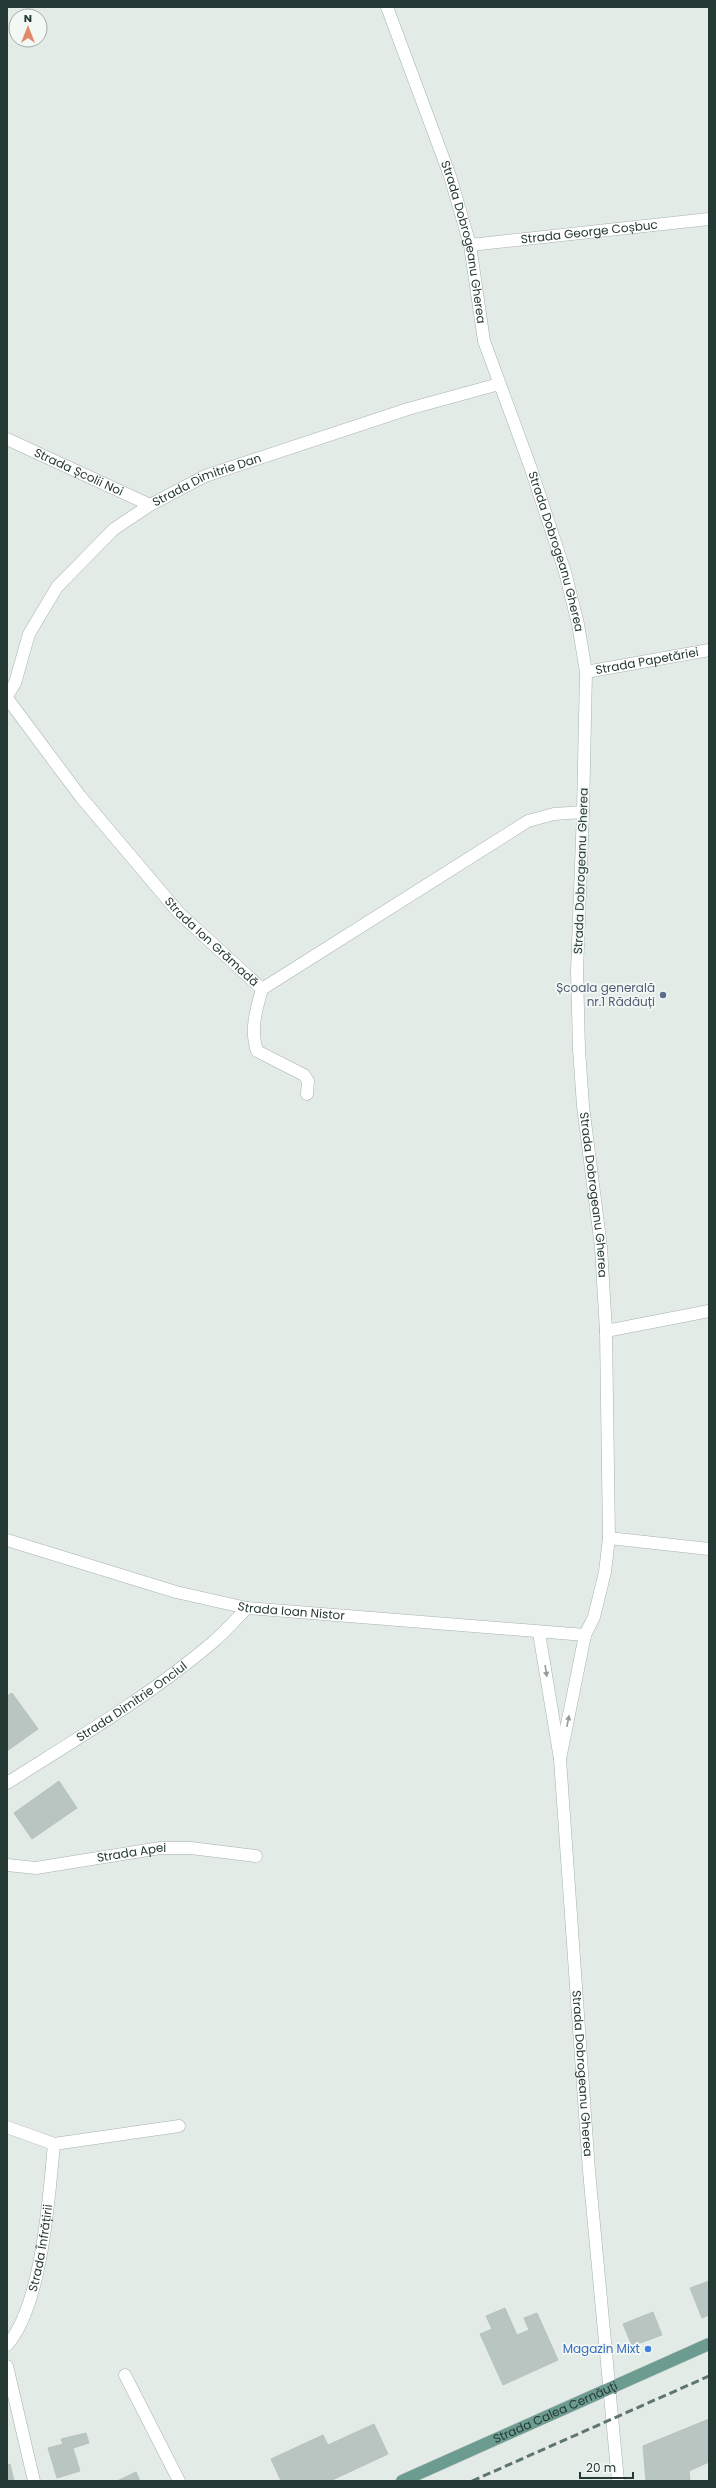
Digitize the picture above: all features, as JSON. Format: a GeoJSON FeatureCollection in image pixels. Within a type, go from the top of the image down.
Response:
{"type":"FeatureCollection","features":[{"type":"Feature","properties":{"kind":"main road","name":"Strada Calea Cernăuţi"},"geometry":{"type":"LineString","coordinates":[[402,2481],[709,2344]]}},
{"type":"Feature","properties":{"kind":"street","name":"Strada Dobrogeanu Gherea"},"geometry":{"type":"LineString","coordinates":[[387,7],[450,176],[470,245],[484,341],[565,572],[578,624],[586,672],[583,812],[577,971],[579,1049],[583,1106],[601,1247],[606,1332],[609,1538],[605,1572],[594,1617],[585,1636],[560,1759]]}},
{"type":"Feature","properties":{"kind":"street","name":"Strada George Coșbuc"},"geometry":{"type":"LineString","coordinates":[[470,245],[709,219]]}},
{"type":"Feature","properties":{"kind":"street","name":"Strada Dimitrie Dan"},"geometry":{"type":"LineString","coordinates":[[7,697],[11,681],[29,634],[58,587],[114,529],[150,505],[205,476],[408,409],[499,384]]}},
{"type":"Feature","properties":{"kind":"street","name":"Strada Școlii Noi"},"geometry":{"type":"LineString","coordinates":[[7,439],[150,505]]}},
{"type":"Feature","properties":{"kind":"street","name":"Strada Papetăriei"},"geometry":{"type":"LineString","coordinates":[[586,672],[709,650]]}},
{"type":"Feature","properties":{"kind":"street","name":"Strada Ion Grămadă"},"geometry":{"type":"LineString","coordinates":[[7,697],[80,796],[179,914],[262,989],[522,824],[554,814],[583,812]]}},
{"type":"Feature","properties":{"kind":"street"},"geometry":{"type":"LineString","coordinates":[[262,989],[254,1020],[254,1041],[257,1051],[304,1075],[308,1082],[307,1094]]}},
{"type":"Feature","properties":{"kind":"street"},"geometry":{"type":"LineString","coordinates":[[606,1332],[709,1312]]}},
{"type":"Feature","properties":{"kind":"street"},"geometry":{"type":"LineString","coordinates":[[609,1538],[709,1549]]}},
{"type":"Feature","properties":{"kind":"street","name":"Strada Ioan Nistor"},"geometry":{"type":"LineString","coordinates":[[7,1540],[176,1592],[248,1608],[585,1636]]}},
{"type":"Feature","properties":{"kind":"street","name":"Strada Dimitrie Onciul"},"geometry":{"type":"LineString","coordinates":[[7,1783],[107,1720],[213,1642],[248,1608]]}},
{"type":"Feature","properties":{"kind":"street","name":"Strada Dobrogeanu Gherea"},"geometry":{"type":"LineString","coordinates":[[539,1633],[560,1759],[589,2171],[618,2481]]}},
{"type":"Feature","properties":{"kind":"street","name":"Strada Apei"},"geometry":{"type":"LineString","coordinates":[[7,1865],[36,1868],[160,1848],[191,1848],[256,1856]]}},
{"type":"Feature","properties":{"kind":"street"},"geometry":{"type":"LineString","coordinates":[[7,2127],[54,2144],[179,2126]]}},
{"type":"Feature","properties":{"kind":"street","name":"Strada Înfrățirii"},"geometry":{"type":"LineString","coordinates":[[7,2345],[15,2336],[24,2317],[38,2263],[54,2144]]}},
{"type":"Feature","properties":{"kind":"street"},"geometry":{"type":"LineString","coordinates":[[7,2366],[34,2481]]}},
{"type":"Feature","properties":{"kind":"street"},"geometry":{"type":"LineString","coordinates":[[125,2375],[179,2481]]}},
{"type":"Feature","properties":{"kind":"building"},"geometry":{"type":"Polygon","coordinates":[[[12,1693],[38,1729],[7,1751],[7,1696],[12,1693]]]}},
{"type":"Feature","properties":{"kind":"building"},"geometry":{"type":"Polygon","coordinates":[[[59,1781],[77,1808],[32,1839],[14,1813],[59,1781]]]}},
{"type":"Feature","properties":{"kind":"building"},"geometry":{"type":"Polygon","coordinates":[[[709,2281],[709,2315],[702,2318],[690,2288],[709,2281]]]}},
{"type":"Feature","properties":{"kind":"building"},"geometry":{"type":"Polygon","coordinates":[[[505,2308],[517,2335],[529,2330],[524,2318],[537,2313],[558,2360],[503,2385],[480,2334],[492,2329],[486,2316],[505,2308]]]}},
{"type":"Feature","properties":{"kind":"building"},"geometry":{"type":"Polygon","coordinates":[[[653,2312],[662,2335],[632,2346],[623,2324],[653,2312]]]}},
{"type":"Feature","properties":{"kind":"building"},"geometry":{"type":"Polygon","coordinates":[[[709,2419],[709,2462],[689,2471],[690,2481],[646,2481],[643,2446],[709,2419]]]}},
{"type":"Feature","properties":{"kind":"building"},"geometry":{"type":"Polygon","coordinates":[[[374,2424],[388,2454],[330,2481],[281,2481],[271,2459],[323,2435],[328,2445],[374,2424]]]}},
{"type":"Feature","properties":{"kind":"building"},"geometry":{"type":"Polygon","coordinates":[[[86,2433],[89,2443],[73,2448],[80,2471],[57,2478],[48,2448],[63,2444],[61,2439],[86,2433]]]}},
{"type":"Feature","properties":{"kind":"building"},"geometry":{"type":"Polygon","coordinates":[[[10,2464],[14,2481],[7,2481],[7,2465],[10,2464]]]}},
{"type":"Feature","properties":{"kind":"building"},"geometry":{"type":"Polygon","coordinates":[[[136,2472],[140,2481],[117,2481],[136,2472]]]}},
{"type":"Feature","properties":{"kind":"railway"},"geometry":{"type":"LineString","coordinates":[[472,2481],[709,2376]]}},
{"type":"Feature","properties":{"kind":"place","name":"Școala generală nr.1 Rădăuți"},"geometry":{"type":"Point","coordinates":[663,995]}},
{"type":"Feature","properties":{"kind":"place","name":"Magazin Mixt"},"geometry":{"type":"Point","coordinates":[648,2349]}}]}
